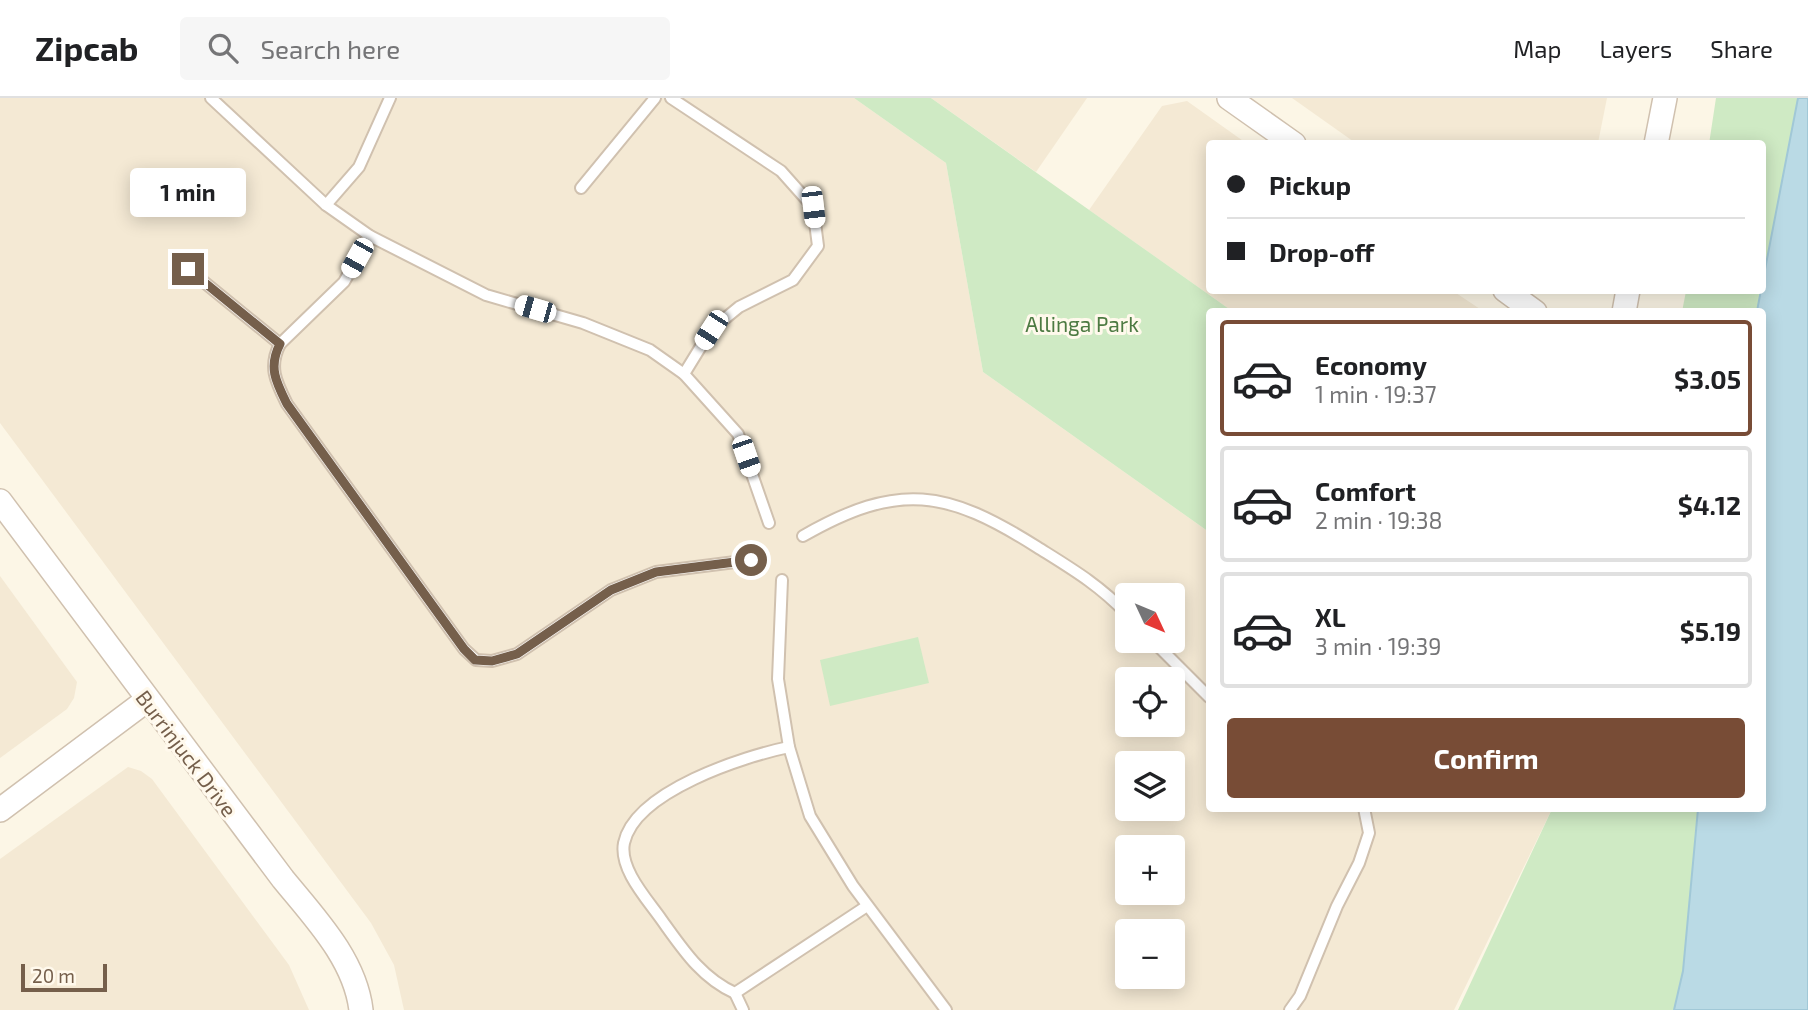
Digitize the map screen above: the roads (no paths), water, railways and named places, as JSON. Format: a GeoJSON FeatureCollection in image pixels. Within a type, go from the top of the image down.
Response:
{"type":"FeatureCollection","features":[{"type":"Feature","properties":{"kind":"street"},"geometry":{"type":"LineString","coordinates":[[1229,98],[1288,140]]}},
{"type":"Feature","properties":{"kind":"street"},"geometry":{"type":"LineString","coordinates":[[1657,140],[1665,98]]}},
{"type":"Feature","properties":{"kind":"street"},"geometry":{"type":"LineString","coordinates":[[1510,294],[1530,308]]}},
{"type":"Feature","properties":{"kind":"street","name":"Burrinjuck Drive"},"geometry":{"type":"LineString","coordinates":[[0,501],[147,700],[332,939],[359,995],[361,1010]]}},
{"type":"Feature","properties":{"kind":"street"},"geometry":{"type":"LineString","coordinates":[[0,810],[147,700]]}},
{"type":"Feature","properties":{"kind":"lane"},"geometry":{"type":"LineString","coordinates":[[211,98],[326,205],[370,236],[486,295],[583,323],[650,351],[684,374],[738,434],[769,523]]}},
{"type":"Feature","properties":{"kind":"lane"},"geometry":{"type":"LineString","coordinates":[[326,205],[359,167],[390,98]]}},
{"type":"Feature","properties":{"kind":"lane"},"geometry":{"type":"LineString","coordinates":[[581,188],[655,98]]}},
{"type":"Feature","properties":{"kind":"lane"},"geometry":{"type":"LineString","coordinates":[[671,98],[781,171],[813,207],[818,246],[793,280],[739,307],[711,330],[684,374]]}},
{"type":"Feature","properties":{"kind":"lane"},"geometry":{"type":"LineString","coordinates":[[370,236],[344,282],[280,344],[273,357],[273,368],[287,404],[464,649],[475,660],[492,661],[517,654],[611,590],[656,572],[751,560]]}},
{"type":"Feature","properties":{"kind":"lane"},"geometry":{"type":"LineString","coordinates":[[188,269],[280,344]]}},
{"type":"Feature","properties":{"kind":"lane"},"geometry":{"type":"LineString","coordinates":[[803,536],[828,521],[880,503],[911,498],[942,500],[992,518],[1100,586],[1115,602]]}},
{"type":"Feature","properties":{"kind":"lane"},"geometry":{"type":"LineString","coordinates":[[782,580],[778,679],[789,747],[810,816],[867,906],[946,1010]]}},
{"type":"Feature","properties":{"kind":"lane"},"geometry":{"type":"LineString","coordinates":[[1165,653],[1206,694]]}},
{"type":"Feature","properties":{"kind":"lane"},"geometry":{"type":"LineString","coordinates":[[743,1010],[735,993],[711,979],[685,954],[631,876],[623,844],[631,828],[670,792],[698,775],[763,752],[789,747]]}},
{"type":"Feature","properties":{"kind":"lane"},"geometry":{"type":"LineString","coordinates":[[1290,1010],[1300,996],[1336,906],[1359,863],[1368,833],[1365,812]]}},
{"type":"Feature","properties":{"kind":"lane"},"geometry":{"type":"LineString","coordinates":[[735,993],[867,906]]}},
{"type":"Feature","properties":{"kind":"water"},"geometry":{"type":"Polygon","coordinates":[[[1798,98],[1808,98],[1808,1010],[1674,1010],[1683,971],[1698,812],[1766,812],[1766,308],[1758,308],[1760,294],[1766,294],[1766,264],[1798,98]]]}},
{"type":"Feature","properties":{"kind":"park label","name":"Allinga Park"},"geometry":{"type":"Point","coordinates":[1082,323]}}]}
